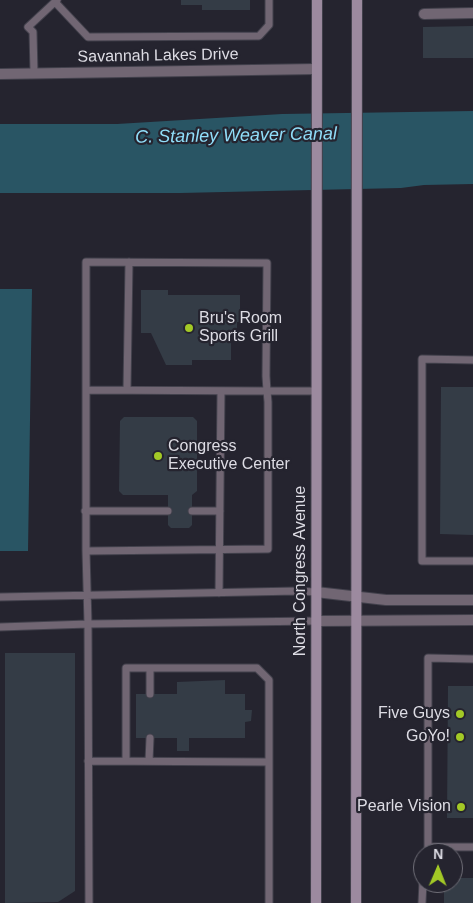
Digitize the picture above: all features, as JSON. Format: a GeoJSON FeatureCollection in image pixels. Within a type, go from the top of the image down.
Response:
{"type":"FeatureCollection","features":[{"type":"Feature","properties":{"kind":"main road","name":"North Congress Avenue"},"geometry":{"type":"LineString","coordinates":[[316,0],[316,903]]}},
{"type":"Feature","properties":{"kind":"main road"},"geometry":{"type":"LineString","coordinates":[[356,903],[357,0]]}},
{"type":"Feature","properties":{"kind":"street"},"geometry":{"type":"LineString","coordinates":[[424,14],[473,13]]}},
{"type":"Feature","properties":{"kind":"street","name":"Savannah Lakes Drive"},"geometry":{"type":"LineString","coordinates":[[0,74],[316,69]]}},
{"type":"Feature","properties":{"kind":"street"},"geometry":{"type":"LineString","coordinates":[[316,592],[386,600],[473,600]]}},
{"type":"Feature","properties":{"kind":"street"},"geometry":{"type":"LineString","coordinates":[[316,622],[473,620]]}},
{"type":"Feature","properties":{"kind":"lane"},"geometry":{"type":"LineString","coordinates":[[34,73],[33,32],[28,27],[56,1],[88,37],[259,36],[269,25],[269,0]]}},
{"type":"Feature","properties":{"kind":"lane"},"geometry":{"type":"LineString","coordinates":[[86,551],[268,549],[267,263],[86,262],[85,511],[87,595],[88,624],[89,903]]}},
{"type":"Feature","properties":{"kind":"lane"},"geometry":{"type":"LineString","coordinates":[[128,262],[128,390]]}},
{"type":"Feature","properties":{"kind":"lane"},"geometry":{"type":"LineString","coordinates":[[473,360],[422,359],[422,561],[473,561]]}},
{"type":"Feature","properties":{"kind":"lane"},"geometry":{"type":"LineString","coordinates":[[86,390],[316,391]]}},
{"type":"Feature","properties":{"kind":"lane"},"geometry":{"type":"LineString","coordinates":[[219,593],[220,391]]}},
{"type":"Feature","properties":{"kind":"lane"},"geometry":{"type":"LineString","coordinates":[[192,511],[220,510]]}},
{"type":"Feature","properties":{"kind":"lane"},"geometry":{"type":"LineString","coordinates":[[85,511],[168,511]]}},
{"type":"Feature","properties":{"kind":"lane"},"geometry":{"type":"LineString","coordinates":[[0,597],[316,592]]}},
{"type":"Feature","properties":{"kind":"lane"},"geometry":{"type":"LineString","coordinates":[[0,627],[88,624],[316,622]]}},
{"type":"Feature","properties":{"kind":"lane"},"geometry":{"type":"LineString","coordinates":[[428,843],[428,658],[473,658]]}},
{"type":"Feature","properties":{"kind":"lane"},"geometry":{"type":"LineString","coordinates":[[126,761],[126,668],[257,668],[269,680],[269,903]]}},
{"type":"Feature","properties":{"kind":"lane"},"geometry":{"type":"LineString","coordinates":[[150,668],[150,694]]}},
{"type":"Feature","properties":{"kind":"lane"},"geometry":{"type":"LineString","coordinates":[[150,738],[150,761]]}},
{"type":"Feature","properties":{"kind":"lane"},"geometry":{"type":"LineString","coordinates":[[88,761],[269,762]]}},
{"type":"Feature","properties":{"kind":"water","name":"C. Stanley Weaver Canal"},"geometry":{"type":"Polygon","coordinates":[[[473,111],[473,184],[424,185],[401,188],[180,193],[0,193],[0,124],[117,124],[282,114],[473,111]]]}},
{"type":"Feature","properties":{"kind":"water"},"geometry":{"type":"Polygon","coordinates":[[[0,289],[32,289],[28,551],[0,551],[0,289]]]}},
{"type":"Feature","properties":{"kind":"building"},"geometry":{"type":"Polygon","coordinates":[[[181,0],[250,0],[250,10],[202,10],[202,5],[181,5],[181,0]]]}},
{"type":"Feature","properties":{"kind":"building"},"geometry":{"type":"Polygon","coordinates":[[[473,26],[473,58],[423,58],[423,27],[473,26]]]}},
{"type":"Feature","properties":{"kind":"building","name":"Bru's Room Sports Grill"},"geometry":{"type":"Polygon","coordinates":[[[141,290],[168,290],[168,295],[240,295],[240,322],[237,322],[237,334],[231,334],[231,360],[192,360],[192,365],[166,365],[151,333],[141,333],[141,290]]]}},
{"type":"Feature","properties":{"kind":"building"},"geometry":{"type":"Polygon","coordinates":[[[441,387],[473,387],[473,535],[440,534],[441,387]]]}},
{"type":"Feature","properties":{"kind":"building","name":"Congress Executive Center"},"geometry":{"type":"Polygon","coordinates":[[[124,417],[193,417],[197,421],[197,491],[192,495],[192,525],[189,528],[171,528],[168,525],[168,495],[123,495],[119,491],[120,421],[124,417]]]}},
{"type":"Feature","properties":{"kind":"building"},"geometry":{"type":"Polygon","coordinates":[[[5,653],[75,653],[75,891],[58,902],[5,903],[5,653]]]}},
{"type":"Feature","properties":{"kind":"building"},"geometry":{"type":"Polygon","coordinates":[[[225,680],[225,694],[245,694],[245,710],[252,710],[251,721],[245,722],[245,738],[189,738],[189,751],[177,751],[177,738],[136,738],[136,694],[177,694],[177,682],[225,680]]]}},
{"type":"Feature","properties":{"kind":"building"},"geometry":{"type":"Polygon","coordinates":[[[448,686],[473,686],[473,818],[447,818],[448,686]]]}},
{"type":"Feature","properties":{"kind":"building"},"geometry":{"type":"Polygon","coordinates":[[[463,878],[473,878],[473,903],[444,903],[444,893],[463,893],[463,878]]]}},
{"type":"Feature","properties":{"kind":"place","name":"Bru's Room Sports Grill"},"geometry":{"type":"Point","coordinates":[189,328]}},
{"type":"Feature","properties":{"kind":"place","name":"Congress Executive Center"},"geometry":{"type":"Point","coordinates":[158,456]}},
{"type":"Feature","properties":{"kind":"place","name":"Five Guys"},"geometry":{"type":"Point","coordinates":[460,714]}},
{"type":"Feature","properties":{"kind":"place","name":"GoYo!"},"geometry":{"type":"Point","coordinates":[460,737]}},
{"type":"Feature","properties":{"kind":"place","name":"Pearle Vision"},"geometry":{"type":"Point","coordinates":[461,807]}}]}
